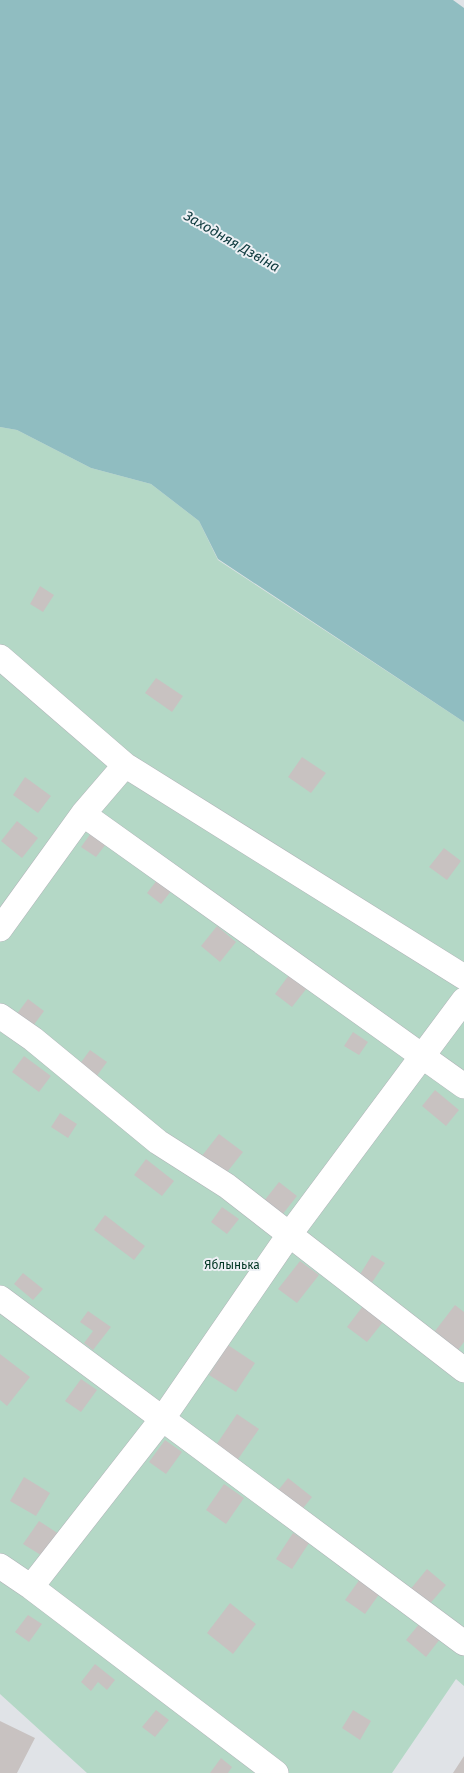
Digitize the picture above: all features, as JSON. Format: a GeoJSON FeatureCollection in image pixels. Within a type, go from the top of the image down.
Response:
{"type":"FeatureCollection","features":[{"type":"Feature","properties":{"kind":"street"},"geometry":{"type":"LineString","coordinates":[[0,657],[125,766],[464,977]]}},
{"type":"Feature","properties":{"kind":"street"},"geometry":{"type":"LineString","coordinates":[[0,929],[83,814],[125,766]]}},
{"type":"Feature","properties":{"kind":"street"},"geometry":{"type":"LineString","coordinates":[[83,814],[464,1086]]}},
{"type":"Feature","properties":{"kind":"street"},"geometry":{"type":"LineString","coordinates":[[31,1587],[163,1418],[289,1235],[464,1000]]}},
{"type":"Feature","properties":{"kind":"street"},"geometry":{"type":"LineString","coordinates":[[0,1016],[33,1039],[158,1142],[227,1186],[464,1370]]}},
{"type":"Feature","properties":{"kind":"street"},"geometry":{"type":"LineString","coordinates":[[0,1298],[464,1643]]}},
{"type":"Feature","properties":{"kind":"street"},"geometry":{"type":"LineString","coordinates":[[0,1566],[31,1587],[276,1773]]}},
{"type":"Feature","properties":{"kind":"green space","name":"Яблынька"},"geometry":{"type":"Polygon","coordinates":[[[0,427],[17,430],[91,468],[151,484],[199,521],[218,560],[464,722],[464,1686],[456,1679],[392,1773],[87,1773],[0,1694],[0,427]]]}},
{"type":"Feature","properties":{"kind":"water","name":"Заходняя Дзвіна"},"geometry":{"type":"Polygon","coordinates":[[[0,0],[453,0],[464,8],[464,722],[218,559],[199,521],[151,484],[91,468],[17,430],[0,427],[0,0]]]}},
{"type":"Feature","properties":{"kind":"building"},"geometry":{"type":"Polygon","coordinates":[[[40,586],[54,595],[43,612],[30,604],[40,586]]]}},
{"type":"Feature","properties":{"kind":"building"},"geometry":{"type":"Polygon","coordinates":[[[156,678],[183,696],[172,712],[145,693],[156,678]]]}},
{"type":"Feature","properties":{"kind":"building"},"geometry":{"type":"Polygon","coordinates":[[[302,757],[326,773],[311,793],[288,777],[302,757]]]}},
{"type":"Feature","properties":{"kind":"building"},"geometry":{"type":"Polygon","coordinates":[[[25,777],[51,796],[38,813],[13,795],[25,777]]]}},
{"type":"Feature","properties":{"kind":"building"},"geometry":{"type":"Polygon","coordinates":[[[17,821],[38,838],[22,858],[1,841],[17,821]]]}},
{"type":"Feature","properties":{"kind":"building"},"geometry":{"type":"Polygon","coordinates":[[[91,833],[106,844],[96,857],[81,847],[91,833]]]}},
{"type":"Feature","properties":{"kind":"building"},"geometry":{"type":"Polygon","coordinates":[[[444,848],[461,861],[447,880],[429,867],[444,848]]]}},
{"type":"Feature","properties":{"kind":"building"},"geometry":{"type":"Polygon","coordinates":[[[161,875],[175,886],[161,904],[147,893],[161,875]]]}},
{"type":"Feature","properties":{"kind":"building"},"geometry":{"type":"Polygon","coordinates":[[[217,926],[236,942],[220,962],[201,946],[217,926]]]}},
{"type":"Feature","properties":{"kind":"building"},"geometry":{"type":"Polygon","coordinates":[[[289,975],[307,988],[292,1007],[275,994],[289,975]]]}},
{"type":"Feature","properties":{"kind":"building"},"geometry":{"type":"Polygon","coordinates":[[[28,999],[44,1011],[33,1026],[16,1015],[28,999]]]}},
{"type":"Feature","properties":{"kind":"building"},"geometry":{"type":"Polygon","coordinates":[[[353,1032],[368,1042],[359,1055],[344,1046],[353,1032]]]}},
{"type":"Feature","properties":{"kind":"building"},"geometry":{"type":"Polygon","coordinates":[[[90,1050],[107,1062],[96,1077],[79,1065],[90,1050]]]}},
{"type":"Feature","properties":{"kind":"building"},"geometry":{"type":"Polygon","coordinates":[[[24,1056],[51,1076],[39,1092],[12,1072],[24,1056]]]}},
{"type":"Feature","properties":{"kind":"building"},"geometry":{"type":"Polygon","coordinates":[[[435,1090],[459,1110],[446,1126],[422,1106],[435,1090]]]}},
{"type":"Feature","properties":{"kind":"building"},"geometry":{"type":"Polygon","coordinates":[[[60,1113],[77,1124],[68,1138],[51,1127],[60,1113]]]}},
{"type":"Feature","properties":{"kind":"building"},"geometry":{"type":"Polygon","coordinates":[[[219,1134],[243,1152],[224,1176],[201,1157],[219,1134]]]}},
{"type":"Feature","properties":{"kind":"building"},"geometry":{"type":"Polygon","coordinates":[[[146,1159],[174,1181],[162,1196],[134,1175],[146,1159]]]}},
{"type":"Feature","properties":{"kind":"building"},"geometry":{"type":"Polygon","coordinates":[[[279,1182],[297,1196],[282,1215],[264,1201],[279,1182]]]}},
{"type":"Feature","properties":{"kind":"building"},"geometry":{"type":"Polygon","coordinates":[[[222,1207],[239,1219],[227,1234],[211,1222],[222,1207]]]}},
{"type":"Feature","properties":{"kind":"building"},"geometry":{"type":"Polygon","coordinates":[[[105,1215],[145,1246],[134,1260],[94,1230],[105,1215]]]}},
{"type":"Feature","properties":{"kind":"building"},"geometry":{"type":"Polygon","coordinates":[[[372,1255],[385,1263],[371,1284],[359,1276],[372,1255]]]}},
{"type":"Feature","properties":{"kind":"building"},"geometry":{"type":"Polygon","coordinates":[[[300,1261],[319,1275],[297,1303],[278,1289],[300,1261]]]}},
{"type":"Feature","properties":{"kind":"building"},"geometry":{"type":"Polygon","coordinates":[[[23,1273],[43,1289],[33,1300],[14,1284],[23,1273]]]}},
{"type":"Feature","properties":{"kind":"building"},"geometry":{"type":"Polygon","coordinates":[[[455,1305],[464,1312],[464,1342],[458,1350],[435,1331],[455,1305]]]}},
{"type":"Feature","properties":{"kind":"building"},"geometry":{"type":"Polygon","coordinates":[[[363,1306],[383,1322],[367,1342],[347,1327],[363,1306]]]}},
{"type":"Feature","properties":{"kind":"building"},"geometry":{"type":"Polygon","coordinates":[[[88,1311],[111,1327],[93,1350],[84,1343],[93,1331],[80,1322],[88,1311]]]}},
{"type":"Feature","properties":{"kind":"building"},"geometry":{"type":"Polygon","coordinates":[[[228,1345],[255,1363],[236,1392],[209,1375],[228,1345]]]}},
{"type":"Feature","properties":{"kind":"building"},"geometry":{"type":"Polygon","coordinates":[[[0,1354],[30,1377],[7,1406],[0,1400],[0,1354]]]}},
{"type":"Feature","properties":{"kind":"building"},"geometry":{"type":"Polygon","coordinates":[[[81,1379],[97,1390],[81,1412],[65,1401],[81,1379]]]}},
{"type":"Feature","properties":{"kind":"building"},"geometry":{"type":"Polygon","coordinates":[[[237,1414],[259,1429],[236,1462],[214,1448],[237,1414]]]}},
{"type":"Feature","properties":{"kind":"building"},"geometry":{"type":"Polygon","coordinates":[[[165,1440],[182,1452],[166,1474],[149,1462],[165,1440]]]}},
{"type":"Feature","properties":{"kind":"building"},"geometry":{"type":"Polygon","coordinates":[[[24,1477],[50,1493],[36,1516],[10,1501],[24,1477]]]}},
{"type":"Feature","properties":{"kind":"building"},"geometry":{"type":"Polygon","coordinates":[[[288,1478],[312,1497],[300,1512],[276,1493],[288,1478]]]}},
{"type":"Feature","properties":{"kind":"building"},"geometry":{"type":"Polygon","coordinates":[[[224,1484],[244,1498],[226,1524],[206,1510],[224,1484]]]}},
{"type":"Feature","properties":{"kind":"building"},"geometry":{"type":"Polygon","coordinates":[[[39,1521],[59,1534],[44,1557],[23,1544],[39,1521]]]}},
{"type":"Feature","properties":{"kind":"building"},"geometry":{"type":"Polygon","coordinates":[[[293,1533],[309,1543],[292,1569],[276,1559],[293,1533]]]}},
{"type":"Feature","properties":{"kind":"building"},"geometry":{"type":"Polygon","coordinates":[[[427,1569],[446,1585],[427,1607],[409,1591],[427,1569]]]}},
{"type":"Feature","properties":{"kind":"building"},"geometry":{"type":"Polygon","coordinates":[[[360,1579],[380,1593],[365,1614],[345,1600],[360,1579]]]}},
{"type":"Feature","properties":{"kind":"building"},"geometry":{"type":"Polygon","coordinates":[[[230,1603],[256,1624],[233,1654],[207,1633],[230,1603]]]}},
{"type":"Feature","properties":{"kind":"building"},"geometry":{"type":"Polygon","coordinates":[[[28,1615],[42,1624],[29,1642],[15,1632],[28,1615]]]}},
{"type":"Feature","properties":{"kind":"building"},"geometry":{"type":"Polygon","coordinates":[[[420,1623],[440,1639],[426,1657],[406,1640],[420,1623]]]}},
{"type":"Feature","properties":{"kind":"building"},"geometry":{"type":"Polygon","coordinates":[[[95,1664],[115,1680],[107,1690],[98,1682],[91,1691],[81,1682],[95,1664]]]}},
{"type":"Feature","properties":{"kind":"building"},"geometry":{"type":"Polygon","coordinates":[[[156,1710],[169,1720],[155,1737],[142,1727],[156,1710]]]}},
{"type":"Feature","properties":{"kind":"building"},"geometry":{"type":"Polygon","coordinates":[[[353,1710],[371,1721],[360,1740],[342,1728],[353,1710]]]}},
{"type":"Feature","properties":{"kind":"building"},"geometry":{"type":"Polygon","coordinates":[[[0,1721],[35,1738],[17,1773],[0,1773],[0,1721]]]}},
{"type":"Feature","properties":{"kind":"building"},"geometry":{"type":"Polygon","coordinates":[[[464,1756],[464,1773],[453,1773],[464,1756]]]}},
{"type":"Feature","properties":{"kind":"building"},"geometry":{"type":"Polygon","coordinates":[[[221,1758],[232,1767],[228,1773],[210,1773],[221,1758]]]}}]}
